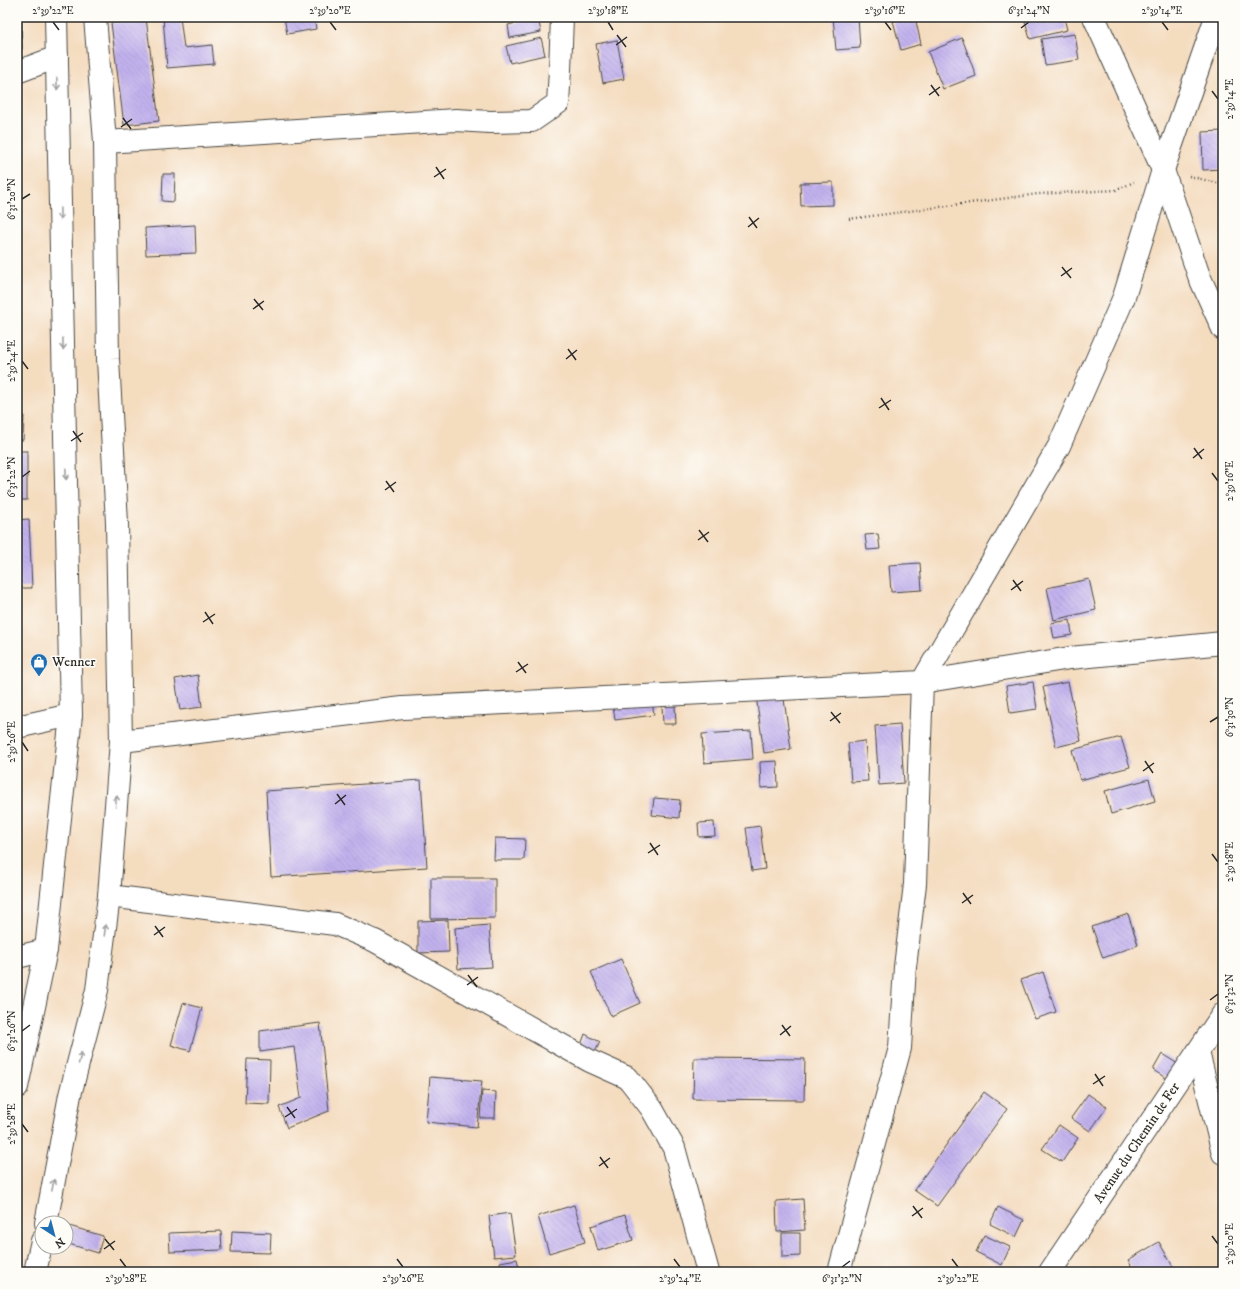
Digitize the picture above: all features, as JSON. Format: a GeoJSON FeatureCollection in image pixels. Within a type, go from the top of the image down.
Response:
{"type":"FeatureCollection","features":[{"type":"Feature","properties":{"kind":"street"},"geometry":{"type":"LineString","coordinates":[[17,1087],[46,950],[71,715],[56,17]]}},
{"type":"Feature","properties":{"kind":"street"},"geometry":{"type":"LineString","coordinates":[[48,1215],[70,1095],[98,990],[109,896],[121,741],[117,523],[108,359],[105,142],[95,17]]}},
{"type":"Feature","properties":{"kind":"street"},"geometry":{"type":"LineString","coordinates":[[105,142],[456,120],[490,122],[532,121],[558,103],[562,17]]}},
{"type":"Feature","properties":{"kind":"street"},"geometry":{"type":"LineString","coordinates":[[1094,17],[1163,170],[1199,276],[1223,328]]}},
{"type":"Feature","properties":{"kind":"street"},"geometry":{"type":"LineString","coordinates":[[839,1272],[900,1048],[905,967],[914,884],[922,682],[1059,446],[1124,297],[1163,170],[1216,17]]}},
{"type":"Feature","properties":{"kind":"street"},"geometry":{"type":"LineString","coordinates":[[17,72],[57,57]]}},
{"type":"Feature","properties":{"kind":"street"},"geometry":{"type":"LineString","coordinates":[[121,741],[403,708],[922,682],[1070,658],[1223,644]]}},
{"type":"Feature","properties":{"kind":"street"},"geometry":{"type":"LineString","coordinates":[[17,727],[71,715]]}},
{"type":"Feature","properties":{"kind":"street"},"geometry":{"type":"LineString","coordinates":[[109,896],[335,924],[375,941],[590,1061],[628,1078],[652,1108],[674,1148],[708,1272]]}},
{"type":"Feature","properties":{"kind":"street"},"geometry":{"type":"LineString","coordinates":[[17,957],[46,950]]}},
{"type":"Feature","properties":{"kind":"street","name":"Avenue du Chemin de Fer"},"geometry":{"type":"LineString","coordinates":[[1050,1272],[1223,1014]]}},
{"type":"Feature","properties":{"kind":"street"},"geometry":{"type":"LineString","coordinates":[[1198,1052],[1223,1153]]}},
{"type":"Feature","properties":{"kind":"street"},"geometry":{"type":"LineString","coordinates":[[35,1272],[39,1255]]}},
{"type":"Feature","properties":{"kind":"path"},"geometry":{"type":"LineString","coordinates":[[849,219],[1038,194],[1116,190],[1163,170],[1217,183],[1223,182]]}},
{"type":"Feature","properties":{"kind":"building"},"geometry":{"type":"Polygon","coordinates":[[[17,17],[21,17],[22,49],[17,51],[17,17]]]}},
{"type":"Feature","properties":{"kind":"building"},"geometry":{"type":"Polygon","coordinates":[[[163,17],[180,17],[184,48],[212,45],[214,64],[167,68],[163,17]]]}},
{"type":"Feature","properties":{"kind":"building"},"geometry":{"type":"Polygon","coordinates":[[[284,17],[314,17],[316,29],[287,34],[284,17]]]}},
{"type":"Feature","properties":{"kind":"building"},"geometry":{"type":"Polygon","coordinates":[[[833,17],[858,17],[860,48],[836,50],[833,17]]]}},
{"type":"Feature","properties":{"kind":"building"},"geometry":{"type":"Polygon","coordinates":[[[915,17],[921,44],[901,50],[893,21],[915,17]]]}},
{"type":"Feature","properties":{"kind":"building"},"geometry":{"type":"Polygon","coordinates":[[[1024,17],[1064,17],[1067,30],[1030,39],[1024,17]]]}},
{"type":"Feature","properties":{"kind":"building"},"geometry":{"type":"Polygon","coordinates":[[[146,18],[159,121],[124,125],[111,23],[146,18]]]}},
{"type":"Feature","properties":{"kind":"building"},"geometry":{"type":"Polygon","coordinates":[[[538,18],[541,32],[510,38],[508,25],[538,18]]]}},
{"type":"Feature","properties":{"kind":"building"},"geometry":{"type":"Polygon","coordinates":[[[1075,34],[1079,60],[1045,65],[1041,39],[1075,34]]]}},
{"type":"Feature","properties":{"kind":"building"},"geometry":{"type":"Polygon","coordinates":[[[541,38],[545,55],[510,63],[506,46],[541,38]]]}},
{"type":"Feature","properties":{"kind":"building"},"geometry":{"type":"Polygon","coordinates":[[[962,38],[976,76],[943,89],[928,52],[962,38]]]}},
{"type":"Feature","properties":{"kind":"building"},"geometry":{"type":"Polygon","coordinates":[[[617,40],[624,79],[603,83],[596,44],[617,40]]]}},
{"type":"Feature","properties":{"kind":"building"},"geometry":{"type":"Polygon","coordinates":[[[1223,131],[1223,169],[1203,170],[1202,132],[1223,131]]]}},
{"type":"Feature","properties":{"kind":"building"},"geometry":{"type":"Polygon","coordinates":[[[163,174],[175,174],[174,202],[162,201],[163,174]]]}},
{"type":"Feature","properties":{"kind":"building"},"geometry":{"type":"Polygon","coordinates":[[[833,182],[833,205],[801,206],[800,183],[833,182]]]}},
{"type":"Feature","properties":{"kind":"building"},"geometry":{"type":"Polygon","coordinates":[[[195,225],[196,253],[146,255],[145,228],[195,225]]]}},
{"type":"Feature","properties":{"kind":"building"},"geometry":{"type":"Polygon","coordinates":[[[17,415],[24,415],[23,440],[17,440],[17,415]]]}},
{"type":"Feature","properties":{"kind":"building"},"geometry":{"type":"Polygon","coordinates":[[[17,451],[27,451],[27,500],[17,500],[17,451]]]}},
{"type":"Feature","properties":{"kind":"building"},"geometry":{"type":"Polygon","coordinates":[[[29,519],[32,588],[17,588],[17,520],[29,519]]]}},
{"type":"Feature","properties":{"kind":"building"},"geometry":{"type":"Polygon","coordinates":[[[878,534],[880,549],[867,550],[865,535],[878,534]]]}},
{"type":"Feature","properties":{"kind":"building"},"geometry":{"type":"Polygon","coordinates":[[[920,563],[922,590],[891,592],[889,565],[920,563]]]}},
{"type":"Feature","properties":{"kind":"building"},"geometry":{"type":"Polygon","coordinates":[[[1089,579],[1096,610],[1054,620],[1047,588],[1089,579]]]}},
{"type":"Feature","properties":{"kind":"building"},"geometry":{"type":"Polygon","coordinates":[[[1070,620],[1072,635],[1054,638],[1051,623],[1070,620]]]}},
{"type":"Feature","properties":{"kind":"building"},"geometry":{"type":"Polygon","coordinates":[[[198,675],[202,707],[180,710],[175,679],[198,675]]]}},
{"type":"Feature","properties":{"kind":"building"},"geometry":{"type":"Polygon","coordinates":[[[1033,682],[1037,709],[1010,713],[1006,686],[1033,682]]]}},
{"type":"Feature","properties":{"kind":"building"},"geometry":{"type":"Polygon","coordinates":[[[1068,682],[1081,741],[1056,747],[1043,687],[1068,682]]]}},
{"type":"Feature","properties":{"kind":"building"},"geometry":{"type":"Polygon","coordinates":[[[783,692],[791,749],[764,753],[756,696],[783,692]]]}},
{"type":"Feature","properties":{"kind":"building"},"geometry":{"type":"Polygon","coordinates":[[[652,701],[654,715],[615,720],[613,706],[652,701]]]}},
{"type":"Feature","properties":{"kind":"building"},"geometry":{"type":"Polygon","coordinates":[[[662,706],[675,706],[676,724],[663,724],[662,706]]]}},
{"type":"Feature","properties":{"kind":"building"},"geometry":{"type":"Polygon","coordinates":[[[900,724],[904,783],[879,785],[875,726],[900,724]]]}},
{"type":"Feature","properties":{"kind":"building"},"geometry":{"type":"Polygon","coordinates":[[[751,731],[753,759],[704,763],[702,734],[751,731]]]}},
{"type":"Feature","properties":{"kind":"building"},"geometry":{"type":"Polygon","coordinates":[[[1121,737],[1130,767],[1080,780],[1072,750],[1121,737]]]}},
{"type":"Feature","properties":{"kind":"building"},"geometry":{"type":"Polygon","coordinates":[[[865,741],[868,781],[851,782],[848,743],[865,741]]]}},
{"type":"Feature","properties":{"kind":"building"},"geometry":{"type":"Polygon","coordinates":[[[777,761],[778,787],[761,788],[760,762],[777,761]]]}},
{"type":"Feature","properties":{"kind":"building"},"geometry":{"type":"Polygon","coordinates":[[[1149,779],[1155,801],[1111,814],[1105,791],[1149,779]]]}},
{"type":"Feature","properties":{"kind":"building"},"geometry":{"type":"Polygon","coordinates":[[[421,780],[427,867],[271,877],[266,791],[421,780]]]}},
{"type":"Feature","properties":{"kind":"building"},"geometry":{"type":"Polygon","coordinates":[[[654,798],[680,800],[679,818],[652,815],[654,798]]]}},
{"type":"Feature","properties":{"kind":"building"},"geometry":{"type":"Polygon","coordinates":[[[714,822],[715,836],[699,837],[698,823],[714,822]]]}},
{"type":"Feature","properties":{"kind":"building"},"geometry":{"type":"Polygon","coordinates":[[[760,826],[765,869],[752,871],[746,828],[760,826]]]}},
{"type":"Feature","properties":{"kind":"building"},"geometry":{"type":"Polygon","coordinates":[[[495,838],[525,839],[524,860],[494,860],[495,838]]]}},
{"type":"Feature","properties":{"kind":"building"},"geometry":{"type":"Polygon","coordinates":[[[431,878],[495,878],[495,918],[431,919],[431,878]]]}},
{"type":"Feature","properties":{"kind":"building"},"geometry":{"type":"Polygon","coordinates":[[[1128,914],[1138,945],[1103,958],[1092,927],[1128,914]]]}},
{"type":"Feature","properties":{"kind":"building"},"geometry":{"type":"Polygon","coordinates":[[[448,920],[449,952],[418,953],[418,921],[448,920]]]}},
{"type":"Feature","properties":{"kind":"building"},"geometry":{"type":"Polygon","coordinates":[[[489,925],[492,967],[458,969],[455,928],[489,925]]]}},
{"type":"Feature","properties":{"kind":"building"},"geometry":{"type":"Polygon","coordinates":[[[621,959],[640,1003],[611,1016],[591,972],[621,959]]]}},
{"type":"Feature","properties":{"kind":"building"},"geometry":{"type":"Polygon","coordinates":[[[1043,972],[1056,1012],[1035,1019],[1021,980],[1043,972]]]}},
{"type":"Feature","properties":{"kind":"building"},"geometry":{"type":"Polygon","coordinates":[[[183,1003],[202,1008],[190,1051],[171,1045],[183,1003]]]}},
{"type":"Feature","properties":{"kind":"building"},"geometry":{"type":"Polygon","coordinates":[[[320,1023],[329,1111],[287,1128],[279,1107],[301,1098],[294,1047],[260,1052],[260,1031],[320,1023]]]}},
{"type":"Feature","properties":{"kind":"building"},"geometry":{"type":"Polygon","coordinates":[[[585,1034],[600,1042],[595,1052],[581,1045],[585,1034]]]}},
{"type":"Feature","properties":{"kind":"building"},"geometry":{"type":"Polygon","coordinates":[[[1162,1054],[1178,1064],[1169,1080],[1153,1070],[1162,1054]]]}},
{"type":"Feature","properties":{"kind":"building"},"geometry":{"type":"Polygon","coordinates":[[[694,1058],[805,1059],[804,1100],[693,1099],[694,1058]]]}},
{"type":"Feature","properties":{"kind":"building"},"geometry":{"type":"Polygon","coordinates":[[[247,1059],[270,1060],[269,1104],[245,1103],[247,1059]]]}},
{"type":"Feature","properties":{"kind":"building"},"geometry":{"type":"Polygon","coordinates":[[[430,1077],[482,1081],[477,1127],[426,1122],[430,1077]]]}},
{"type":"Feature","properties":{"kind":"building"},"geometry":{"type":"Polygon","coordinates":[[[482,1091],[496,1092],[495,1118],[480,1118],[482,1091]]]}},
{"type":"Feature","properties":{"kind":"building"},"geometry":{"type":"Polygon","coordinates":[[[984,1092],[1007,1109],[937,1206],[914,1190],[984,1092]]]}},
{"type":"Feature","properties":{"kind":"building"},"geometry":{"type":"Polygon","coordinates":[[[1088,1094],[1107,1107],[1090,1131],[1071,1118],[1088,1094]]]}},
{"type":"Feature","properties":{"kind":"building"},"geometry":{"type":"Polygon","coordinates":[[[1059,1125],[1078,1138],[1062,1162],[1042,1149],[1059,1125]]]}},
{"type":"Feature","properties":{"kind":"building"},"geometry":{"type":"Polygon","coordinates":[[[803,1199],[805,1230],[777,1232],[776,1201],[803,1199]]]}},
{"type":"Feature","properties":{"kind":"building"},"geometry":{"type":"Polygon","coordinates":[[[574,1205],[585,1242],[549,1253],[538,1216],[574,1205]]]}},
{"type":"Feature","properties":{"kind":"building"},"geometry":{"type":"Polygon","coordinates":[[[998,1207],[1024,1220],[1016,1237],[990,1224],[998,1207]]]}},
{"type":"Feature","properties":{"kind":"building"},"geometry":{"type":"Polygon","coordinates":[[[510,1213],[516,1255],[494,1257],[489,1216],[510,1213]]]}},
{"type":"Feature","properties":{"kind":"building"},"geometry":{"type":"Polygon","coordinates":[[[625,1215],[633,1240],[598,1251],[591,1226],[625,1215]]]}},
{"type":"Feature","properties":{"kind":"building"},"geometry":{"type":"Polygon","coordinates":[[[74,1227],[103,1236],[98,1253],[74,1246],[74,1227]]]}},
{"type":"Feature","properties":{"kind":"building"},"geometry":{"type":"Polygon","coordinates":[[[221,1231],[222,1250],[170,1252],[169,1233],[221,1231]]]}},
{"type":"Feature","properties":{"kind":"building"},"geometry":{"type":"Polygon","coordinates":[[[232,1231],[271,1233],[270,1253],[231,1252],[232,1231]]]}},
{"type":"Feature","properties":{"kind":"building"},"geometry":{"type":"Polygon","coordinates":[[[782,1233],[800,1233],[800,1256],[782,1257],[782,1233]]]}},
{"type":"Feature","properties":{"kind":"building"},"geometry":{"type":"Polygon","coordinates":[[[984,1235],[1010,1247],[1002,1265],[976,1252],[984,1235]]]}},
{"type":"Feature","properties":{"kind":"building"},"geometry":{"type":"Polygon","coordinates":[[[1159,1242],[1176,1272],[1135,1272],[1128,1260],[1159,1242]]]}},
{"type":"Feature","properties":{"kind":"building"},"geometry":{"type":"Polygon","coordinates":[[[517,1259],[520,1272],[502,1272],[500,1262],[517,1259]]]}},
{"type":"Feature","properties":{"kind":"place","name":"Wenner"},"geometry":{"type":"Point","coordinates":[39,677]}}]}
